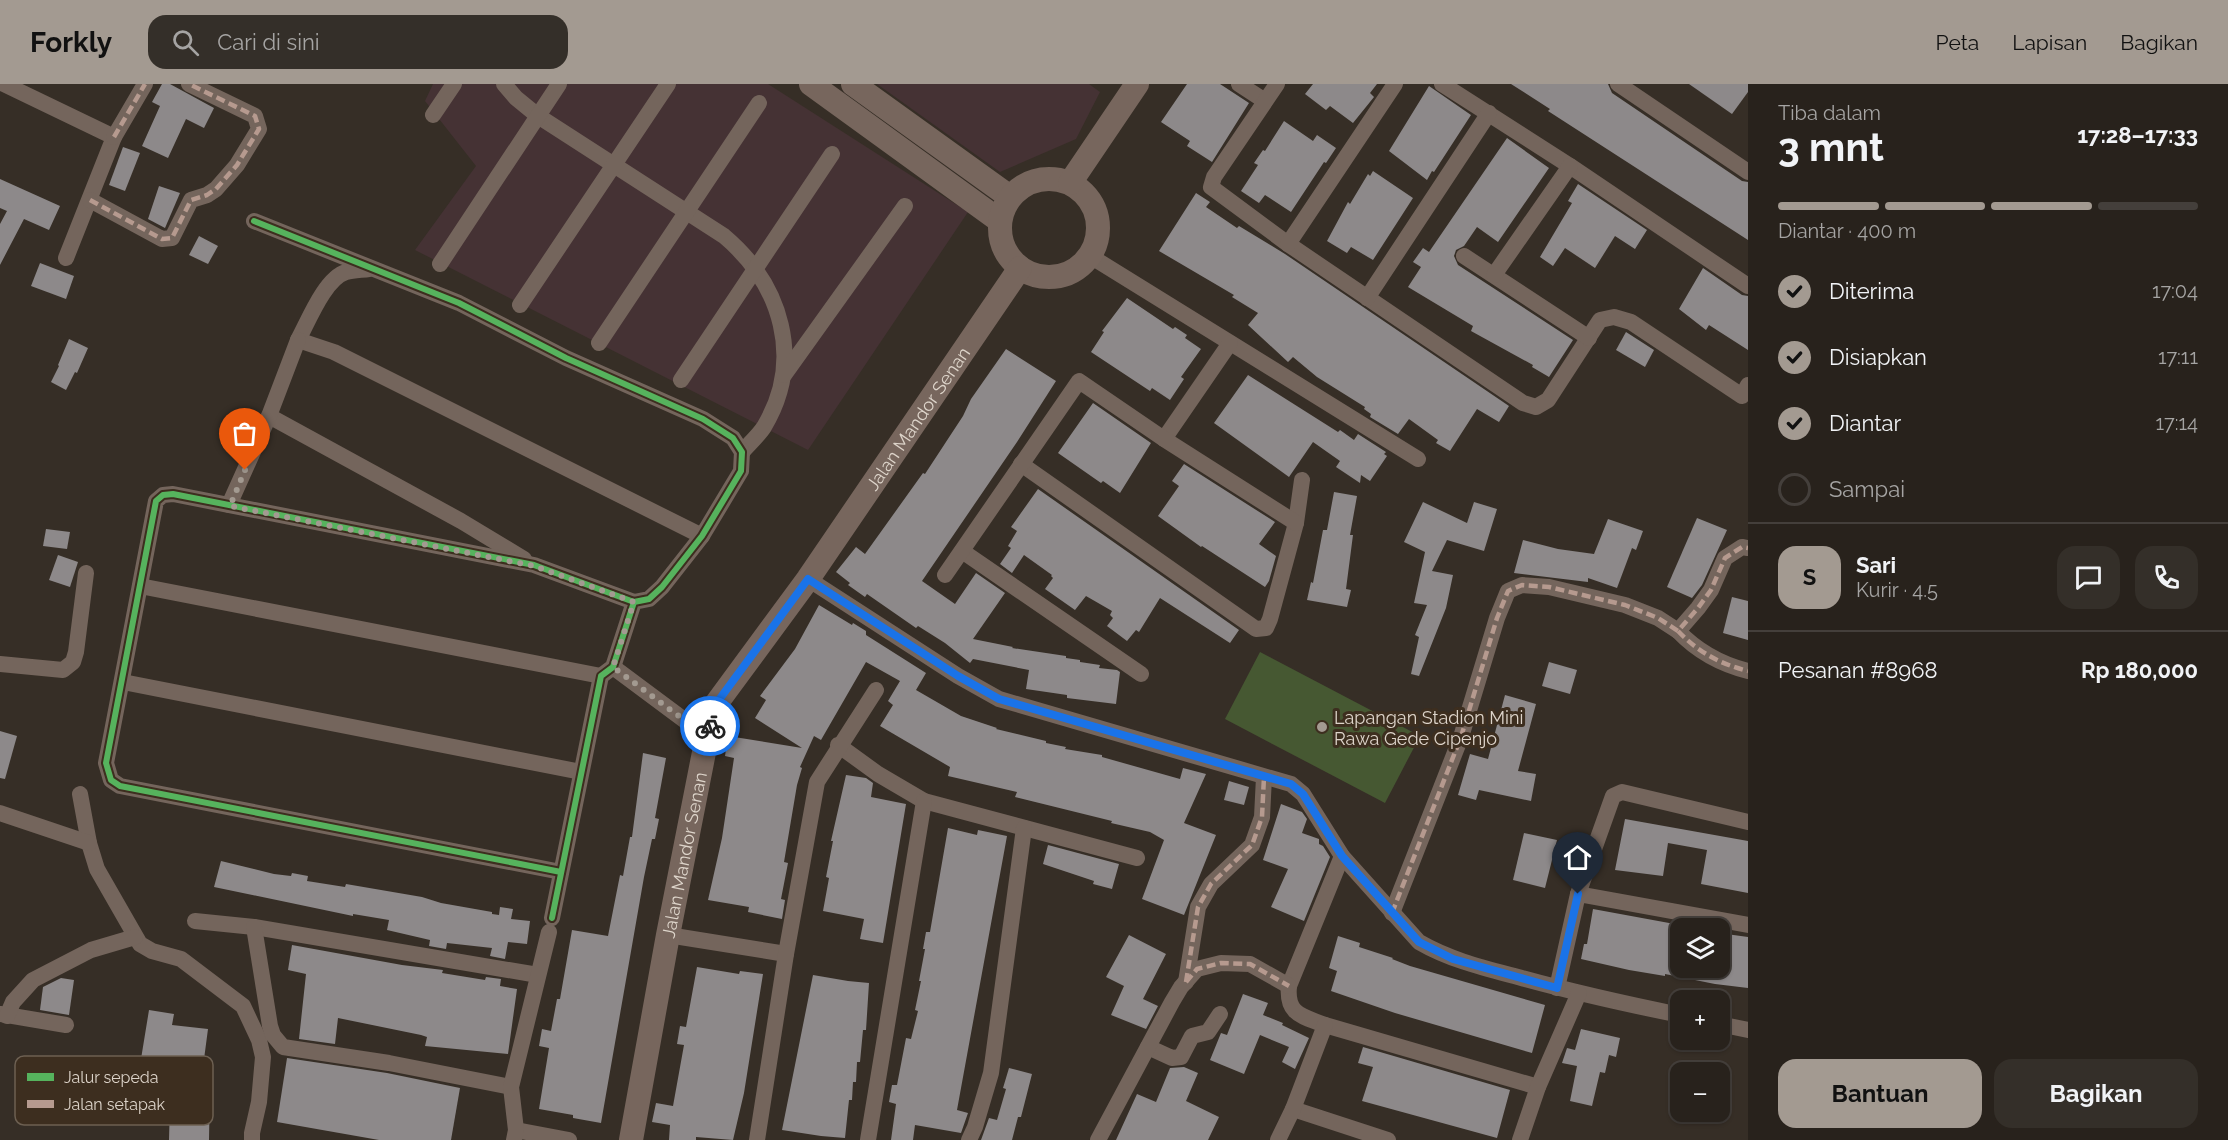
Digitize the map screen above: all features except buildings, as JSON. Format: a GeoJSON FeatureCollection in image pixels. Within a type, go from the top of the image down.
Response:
{"type":"FeatureCollection","features":[{"type":"Feature","properties":{"kind":"street"},"geometry":{"type":"LineString","coordinates":[[3,84],[114,137]]}},
{"type":"Feature","properties":{"kind":"street"},"geometry":{"type":"LineString","coordinates":[[66,258],[114,137],[145,84]]}},
{"type":"Feature","properties":{"kind":"street"},"geometry":{"type":"LineString","coordinates":[[90,200],[162,239],[172,238],[191,200],[212,192],[237,165],[259,129],[255,116],[189,84]]}},
{"type":"Feature","properties":{"kind":"street"},"geometry":{"type":"LineString","coordinates":[[433,115],[454,84]]}},
{"type":"Feature","properties":{"kind":"street"},"geometry":{"type":"LineString","coordinates":[[504,84],[516,98],[538,116],[685,213],[724,236],[741,250],[755,269],[774,299],[783,336],[784,375],[776,402],[763,429],[742,452]]}},
{"type":"Feature","properties":{"kind":"street"},"geometry":{"type":"LineString","coordinates":[[440,264],[559,84]]}},
{"type":"Feature","properties":{"kind":"street"},"geometry":{"type":"LineString","coordinates":[[520,305],[668,84]]}},
{"type":"Feature","properties":{"kind":"street"},"geometry":{"type":"LineString","coordinates":[[812,84],[1000,220]]}},
{"type":"Feature","properties":{"kind":"street"},"geometry":{"type":"LineString","coordinates":[[854,84],[1011,197]]}},
{"type":"Feature","properties":{"kind":"street"},"geometry":{"type":"LineString","coordinates":[[1070,183],[1137,84]]}},
{"type":"Feature","properties":{"kind":"street"},"geometry":{"type":"LineString","coordinates":[[1239,84],[1265,101]]}},
{"type":"Feature","properties":{"kind":"street"},"geometry":{"type":"LineString","coordinates":[[1277,84],[1214,177],[1211,187],[1288,244],[1523,403],[1536,407],[1548,400],[1600,320],[1614,317],[1631,322],[1742,396],[1748,385]]}},
{"type":"Feature","properties":{"kind":"street"},"geometry":{"type":"LineString","coordinates":[[1288,244],[1395,84]]}},
{"type":"Feature","properties":{"kind":"street"},"geometry":{"type":"LineString","coordinates":[[1442,84],[1570,166],[1748,286]]}},
{"type":"Feature","properties":{"kind":"street"},"geometry":{"type":"LineString","coordinates":[[1618,84],[1748,172]]}},
{"type":"Feature","properties":{"kind":"street"},"geometry":{"type":"LineString","coordinates":[[599,343],[759,103]]}},
{"type":"Feature","properties":{"kind":"street"},"geometry":{"type":"LineString","coordinates":[[1367,298],[1489,113]]}},
{"type":"Feature","properties":{"kind":"street"},"geometry":{"type":"LineString","coordinates":[[681,380],[832,154]]}},
{"type":"Feature","properties":{"kind":"street"},"geometry":{"type":"LineString","coordinates":[[1494,275],[1570,166]]}},
{"type":"Feature","properties":{"kind":"street"},"geometry":{"type":"LineString","coordinates":[[1049,178],[1070,183],[1092,202],[1099,229],[1090,256],[1071,273],[1045,277],[1020,268],[1008,255],[1000,238],[1000,220],[1011,197],[1028,183],[1049,178]]}},
{"type":"Feature","properties":{"kind":"street"},"geometry":{"type":"LineString","coordinates":[[784,375],[904,206]]}},
{"type":"Feature","properties":{"kind":"street"},"geometry":{"type":"LineString","coordinates":[[254,221],[459,303],[566,358],[703,419],[733,438],[742,452],[741,471],[702,536],[649,599],[634,602],[534,566],[173,494],[163,495],[156,501],[106,763],[111,780],[120,786],[561,872]]}},
{"type":"Feature","properties":{"kind":"street"},"geometry":{"type":"LineString","coordinates":[[1090,256],[1418,459]]}},
{"type":"Feature","properties":{"kind":"street"},"geometry":{"type":"LineString","coordinates":[[1464,256],[1589,338]]}},
{"type":"Feature","properties":{"kind":"street","name":"Jalan Mandor Senan"},"geometry":{"type":"LineString","coordinates":[[631,1140],[668,935],[707,737],[716,704],[808,579],[1020,268]]}},
{"type":"Feature","properties":{"kind":"street"},"geometry":{"type":"LineString","coordinates":[[230,506],[269,416],[298,340],[327,287],[337,276],[345,272],[371,269]]}},
{"type":"Feature","properties":{"kind":"street"},"geometry":{"type":"LineString","coordinates":[[298,340],[334,352],[702,536]]}},
{"type":"Feature","properties":{"kind":"street"},"geometry":{"type":"LineString","coordinates":[[1164,439],[1230,343]]}},
{"type":"Feature","properties":{"kind":"street"},"geometry":{"type":"LineString","coordinates":[[945,575],[1079,381],[1164,439],[1296,523]]}},
{"type":"Feature","properties":{"kind":"street"},"geometry":{"type":"LineString","coordinates":[[269,416],[461,520],[534,566]]}},
{"type":"Feature","properties":{"kind":"street"},"geometry":{"type":"LineString","coordinates":[[1021,464],[1256,629],[1266,628],[1270,619],[1296,523],[1302,480]]}},
{"type":"Feature","properties":{"kind":"street"},"geometry":{"type":"LineString","coordinates":[[1677,631],[1711,590],[1725,558],[1742,548],[1748,548]]}},
{"type":"Feature","properties":{"kind":"street"},"geometry":{"type":"LineString","coordinates":[[962,551],[1141,674]]}},
{"type":"Feature","properties":{"kind":"street"},"geometry":{"type":"LineString","coordinates":[[0,664],[63,670],[73,662],[86,573]]}},
{"type":"Feature","properties":{"kind":"street"},"geometry":{"type":"LineString","coordinates":[[808,579],[958,676],[999,699],[1291,784],[1303,794],[1342,856],[1419,942],[1453,959],[1557,988],[1670,1014]]}},
{"type":"Feature","properties":{"kind":"street"},"geometry":{"type":"LineString","coordinates":[[1392,913],[1461,737],[1497,618],[1508,591],[1521,585],[1560,590],[1624,605],[1658,618],[1699,651],[1726,666],[1748,671]]}},
{"type":"Feature","properties":{"kind":"street"},"geometry":{"type":"LineString","coordinates":[[140,586],[607,671],[707,737]]}},
{"type":"Feature","properties":{"kind":"street"},"geometry":{"type":"LineString","coordinates":[[568,1140],[515,1135],[511,1087],[550,925],[581,772],[607,671],[634,602]]}},
{"type":"Feature","properties":{"kind":"street"},"geometry":{"type":"LineString","coordinates":[[123,682],[581,772]]}},
{"type":"Feature","properties":{"kind":"street"},"geometry":{"type":"LineString","coordinates":[[757,1140],[786,954],[817,782],[876,690]]}},
{"type":"Feature","properties":{"kind":"street"},"geometry":{"type":"LineString","coordinates":[[838,746],[878,774],[924,801],[1137,858]]}},
{"type":"Feature","properties":{"kind":"street"},"geometry":{"type":"LineString","coordinates":[[1186,982],[1198,907],[1211,884],[1252,845],[1262,817],[1264,777]]}},
{"type":"Feature","properties":{"kind":"street"},"geometry":{"type":"LineString","coordinates":[[1557,988],[1578,894],[1613,796],[1622,792],[1748,822]]}},
{"type":"Feature","properties":{"kind":"street"},"geometry":{"type":"LineString","coordinates":[[80,794],[89,843],[97,869],[135,937],[144,948],[181,959],[243,1006],[259,1040],[263,1057],[259,1102],[252,1140]]}},
{"type":"Feature","properties":{"kind":"street"},"geometry":{"type":"LineString","coordinates":[[868,1140],[924,801]]}},
{"type":"Feature","properties":{"kind":"street"},"geometry":{"type":"LineString","coordinates":[[0,813],[89,843]]}},
{"type":"Feature","properties":{"kind":"street"},"geometry":{"type":"LineString","coordinates":[[969,1140],[991,1073],[1024,828]]}},
{"type":"Feature","properties":{"kind":"street"},"geometry":{"type":"LineString","coordinates":[[1342,856],[1289,986],[1288,998],[1292,1009],[1297,1014],[1325,1025],[1538,1087]]}},
{"type":"Feature","properties":{"kind":"street"},"geometry":{"type":"LineString","coordinates":[[1578,894],[1748,925]]}},
{"type":"Feature","properties":{"kind":"street"},"geometry":{"type":"LineString","coordinates":[[195,921],[254,927],[538,975]]}},
{"type":"Feature","properties":{"kind":"street"},"geometry":{"type":"LineString","coordinates":[[254,927],[270,1026],[273,1035],[283,1047],[389,1063],[511,1087]]}},
{"type":"Feature","properties":{"kind":"street"},"geometry":{"type":"LineString","coordinates":[[668,935],[786,954]]}},
{"type":"Feature","properties":{"kind":"street"},"geometry":{"type":"LineString","coordinates":[[3,1015],[33,980],[91,950],[135,937]]}},
{"type":"Feature","properties":{"kind":"street"},"geometry":{"type":"LineString","coordinates":[[1098,1140],[1172,1002],[1197,969],[1221,963],[1250,964],[1289,986]]}},
{"type":"Feature","properties":{"kind":"street"},"geometry":{"type":"LineString","coordinates":[[1520,1140],[1538,1087],[1579,993]]}},
{"type":"Feature","properties":{"kind":"street"},"geometry":{"type":"LineString","coordinates":[[1148,1047],[1172,1058],[1181,1057],[1192,1036],[1208,1032],[1220,1014]]}},
{"type":"Feature","properties":{"kind":"street"},"geometry":{"type":"LineString","coordinates":[[3,1015],[66,1025]]}},
{"type":"Feature","properties":{"kind":"street"},"geometry":{"type":"LineString","coordinates":[[1278,1140],[1293,1109],[1325,1025]]}},
{"type":"Feature","properties":{"kind":"street"},"geometry":{"type":"LineString","coordinates":[[1730,1026],[1748,1030]]}},
{"type":"Feature","properties":{"kind":"street"},"geometry":{"type":"LineString","coordinates":[[1293,1109],[1388,1140]]}},
{"type":"Feature","properties":{"kind":"shaded area"},"geometry":{"type":"Polygon","coordinates":[[[433,84],[768,84],[968,212],[808,450],[415,250],[476,166],[425,101],[433,84]]]}},
{"type":"Feature","properties":{"kind":"shaded area"},"geometry":{"type":"Polygon","coordinates":[[[877,84],[1089,84],[1100,92],[1076,139],[1000,172],[877,84]]]}},
{"type":"Feature","properties":{"kind":"green space","name":"Lapangan Stadion Mini Rawa Gede Cipenjo"},"geometry":{"type":"Polygon","coordinates":[[[1260,652],[1420,736],[1385,803],[1225,719],[1260,652]]]}},
{"type":"Feature","properties":{"kind":"marked path"},"geometry":{"type":"LineString","coordinates":[[114,137],[145,84]]}},
{"type":"Feature","properties":{"kind":"marked path"},"geometry":{"type":"LineString","coordinates":[[90,200],[162,239],[172,238],[191,200],[207,195],[216,189],[237,165],[259,129],[255,116],[189,84]]}},
{"type":"Feature","properties":{"kind":"marked path"},"geometry":{"type":"LineString","coordinates":[[1392,913],[1461,737],[1497,618],[1508,591],[1522,585],[1549,587],[1625,605],[1658,618],[1678,631],[1711,590],[1725,558],[1742,547],[1748,548]]}},
{"type":"Feature","properties":{"kind":"marked path"},"geometry":{"type":"LineString","coordinates":[[1678,631],[1710,656],[1748,671]]}},
{"type":"Feature","properties":{"kind":"marked path"},"geometry":{"type":"LineString","coordinates":[[1186,982],[1198,907],[1211,884],[1252,845],[1262,817],[1264,777]]}},
{"type":"Feature","properties":{"kind":"marked path"},"geometry":{"type":"LineString","coordinates":[[1186,982],[1197,969],[1221,963],[1250,964],[1289,986]]}},
{"type":"Feature","properties":{"kind":"cycle path"},"geometry":{"type":"LineString","coordinates":[[254,221],[459,303],[566,358],[703,419],[733,438],[742,452],[741,471],[702,536],[662,587],[649,599],[634,602],[613,667],[601,676],[552,918]]}},
{"type":"Feature","properties":{"kind":"cycle path"},"geometry":{"type":"LineString","coordinates":[[561,872],[120,786],[111,780],[106,763],[156,501],[163,495],[173,494],[534,565],[634,602]]}},
{"type":"Feature","properties":{"kind":"way so far"},"geometry":{"type":"LineString","coordinates":[[245,470],[230,506],[534,566],[634,602],[613,667],[707,737],[710,726]]}},
{"type":"Feature","properties":{"kind":"place","name":"Lapangan Stadion Mini Rawa Gede Cipenjo"},"geometry":{"type":"Point","coordinates":[1322,727]}},
{"type":"Feature","properties":{"kind":"route"},"geometry":{"type":"LineString","coordinates":[[710,726],[716,704],[808,579],[958,676],[999,699],[1291,784],[1303,794],[1342,856],[1392,913],[1419,942],[1453,959],[1557,988],[1578,894]]}}]}
